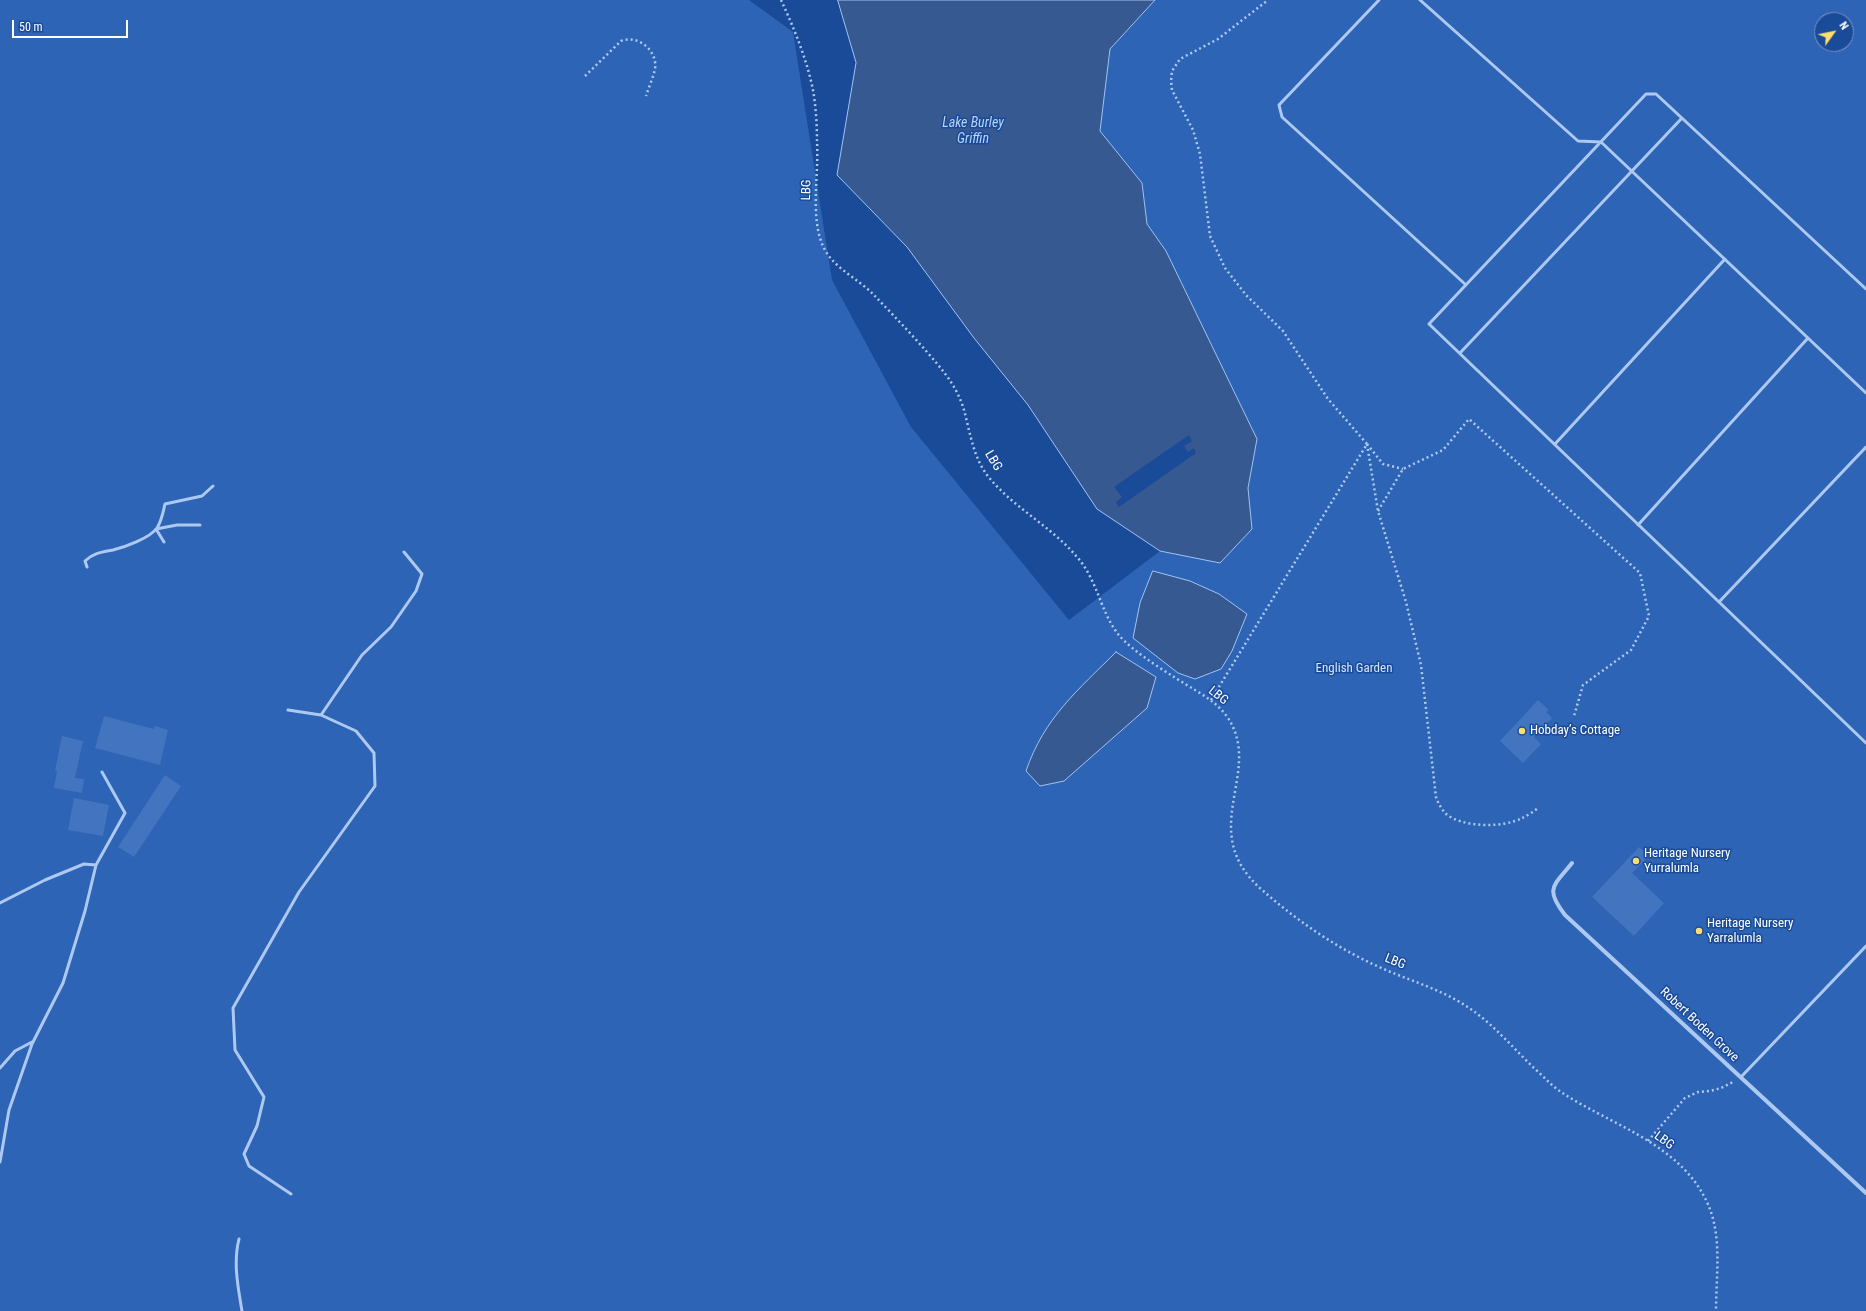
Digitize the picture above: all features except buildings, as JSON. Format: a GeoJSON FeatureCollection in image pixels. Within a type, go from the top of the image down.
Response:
{"type":"FeatureCollection","features":[{"type":"Feature","properties":{"kind":"street","name":"Robert Boden Grove"},"geometry":{"type":"LineString","coordinates":[[1572,863],[1554,886],[1553,900],[1561,910],[1866,1193]]}},
{"type":"Feature","properties":{"kind":"lane"},"geometry":{"type":"LineString","coordinates":[[1379,0],[1279,105],[1282,117],[1466,285]]}},
{"type":"Feature","properties":{"kind":"lane"},"geometry":{"type":"LineString","coordinates":[[1420,0],[1578,140],[1601,142],[1866,393]]}},
{"type":"Feature","properties":{"kind":"lane"},"geometry":{"type":"LineString","coordinates":[[1866,289],[1656,94],[1646,94],[1429,324],[1866,743]]}},
{"type":"Feature","properties":{"kind":"lane"},"geometry":{"type":"LineString","coordinates":[[1460,353],[1682,118]]}},
{"type":"Feature","properties":{"kind":"lane"},"geometry":{"type":"LineString","coordinates":[[1555,444],[1725,259]]}},
{"type":"Feature","properties":{"kind":"lane"},"geometry":{"type":"LineString","coordinates":[[1638,525],[1808,338]]}},
{"type":"Feature","properties":{"kind":"lane"},"geometry":{"type":"LineString","coordinates":[[1719,602],[1866,447]]}},
{"type":"Feature","properties":{"kind":"lane"},"geometry":{"type":"LineString","coordinates":[[156,529],[162,518],[165,504],[202,496],[213,486]]}},
{"type":"Feature","properties":{"kind":"lane"},"geometry":{"type":"LineString","coordinates":[[86,567],[85,561],[90,555],[114,550],[138,541],[156,529],[177,525],[200,525]]}},
{"type":"Feature","properties":{"kind":"lane"},"geometry":{"type":"LineString","coordinates":[[156,529],[164,542]]}},
{"type":"Feature","properties":{"kind":"lane"},"geometry":{"type":"LineString","coordinates":[[321,715],[362,655],[391,627],[416,591],[422,574],[404,552]]}},
{"type":"Feature","properties":{"kind":"lane"},"geometry":{"type":"LineString","coordinates":[[288,710],[321,715],[356,731],[374,753],[375,786],[300,892],[233,1008],[235,1050],[264,1097],[257,1126],[244,1154],[249,1166],[291,1194]]}},
{"type":"Feature","properties":{"kind":"lane"},"geometry":{"type":"LineString","coordinates":[[0,1162],[9,1110],[33,1041],[63,983],[85,911],[96,865],[125,813],[102,772]]}},
{"type":"Feature","properties":{"kind":"lane"},"geometry":{"type":"LineString","coordinates":[[0,903],[45,880],[84,864],[96,865]]}},
{"type":"Feature","properties":{"kind":"lane"},"geometry":{"type":"LineString","coordinates":[[1740,1077],[1866,946]]}},
{"type":"Feature","properties":{"kind":"lane"},"geometry":{"type":"LineString","coordinates":[[0,1068],[15,1051],[33,1041]]}},
{"type":"Feature","properties":{"kind":"lane"},"geometry":{"type":"LineString","coordinates":[[239,1239],[236,1252],[236,1275],[242,1311]]}},
{"type":"Feature","properties":{"kind":"path","name":"LBG"},"geometry":{"type":"LineString","coordinates":[[781,0],[799,46],[813,91],[817,144],[817,224],[824,249],[845,273],[869,290],[944,373],[963,406],[970,438],[987,474],[1003,491],[1076,555],[1091,577],[1108,616],[1118,633],[1131,646],[1211,700],[1225,714],[1232,724],[1238,740],[1240,758],[1230,814],[1230,831],[1234,848],[1240,862],[1258,886],[1321,936],[1376,966],[1446,993],[1475,1011],[1558,1090],[1648,1141],[1682,1166],[1695,1181],[1714,1216],[1717,1233],[1716,1311]]}},
{"type":"Feature","properties":{"kind":"path"},"geometry":{"type":"LineString","coordinates":[[1268,0],[1218,39],[1180,59],[1172,71],[1172,90],[1193,130],[1200,154],[1210,236],[1225,268],[1246,295],[1283,331],[1328,398],[1383,464],[1403,468],[1443,450],[1469,419],[1640,573],[1649,616],[1630,650],[1583,685],[1574,716]]}},
{"type":"Feature","properties":{"kind":"path"},"geometry":{"type":"LineString","coordinates":[[585,76],[621,41],[626,39],[636,40],[647,47],[654,59],[655,69],[646,96]]}},
{"type":"Feature","properties":{"kind":"path"},"geometry":{"type":"LineString","coordinates":[[1211,700],[1367,444]]}},
{"type":"Feature","properties":{"kind":"path"},"geometry":{"type":"LineString","coordinates":[[1367,444],[1378,511],[1406,602],[1421,665],[1436,797],[1439,805],[1454,819],[1491,826],[1521,819],[1538,808]]}},
{"type":"Feature","properties":{"kind":"path"},"geometry":{"type":"LineString","coordinates":[[1378,511],[1403,468]]}},
{"type":"Feature","properties":{"kind":"path"},"geometry":{"type":"LineString","coordinates":[[1648,1141],[1685,1098],[1698,1092],[1721,1088],[1740,1077]]}},
{"type":"Feature","properties":{"kind":"green space","name":"English Garden"},"geometry":{"type":"Polygon","coordinates":[[[0,0],[749,0],[793,32],[832,280],[911,427],[1069,620],[1160,551],[1220,563],[1252,529],[1248,488],[1257,439],[1166,251],[1147,224],[1142,183],[1100,131],[1110,49],[1155,0],[1866,0],[1866,1311],[0,1311],[0,0]]]}},
{"type":"Feature","properties":{"kind":"water","name":"Lake Burley Griffin"},"geometry":{"type":"Polygon","coordinates":[[[838,0],[1155,0],[1110,49],[1100,131],[1142,183],[1147,224],[1166,251],[1257,439],[1248,488],[1252,529],[1220,563],[1160,551],[1097,509],[1028,405],[974,338],[907,247],[837,175],[856,63],[838,0]]]}},
{"type":"Feature","properties":{"kind":"water"},"geometry":{"type":"Polygon","coordinates":[[[1153,571],[1190,581],[1219,594],[1247,614],[1232,651],[1221,669],[1195,679],[1178,673],[1133,638],[1140,603],[1153,571]]]}},
{"type":"Feature","properties":{"kind":"water"},"geometry":{"type":"Polygon","coordinates":[[[1116,652],[1156,677],[1147,708],[1064,781],[1040,786],[1026,771],[1033,752],[1042,735],[1052,720],[1076,692],[1116,652]]]}},
{"type":"Feature","properties":{"kind":"pier"},"geometry":{"type":"Polygon","coordinates":[[[1189,435],[1192,441],[1184,446],[1188,452],[1194,448],[1196,453],[1119,507],[1116,502],[1122,497],[1114,487],[1189,435]]]}},
{"type":"Feature","properties":{"kind":"place","name":"Hobday’s Cottage"},"geometry":{"type":"Point","coordinates":[1522,731]}},
{"type":"Feature","properties":{"kind":"place","name":"Heritage Nursery Yurralumla"},"geometry":{"type":"Point","coordinates":[1636,861]}},
{"type":"Feature","properties":{"kind":"place","name":"Heritage Nursery Yarralumla"},"geometry":{"type":"Point","coordinates":[1699,931]}}]}
